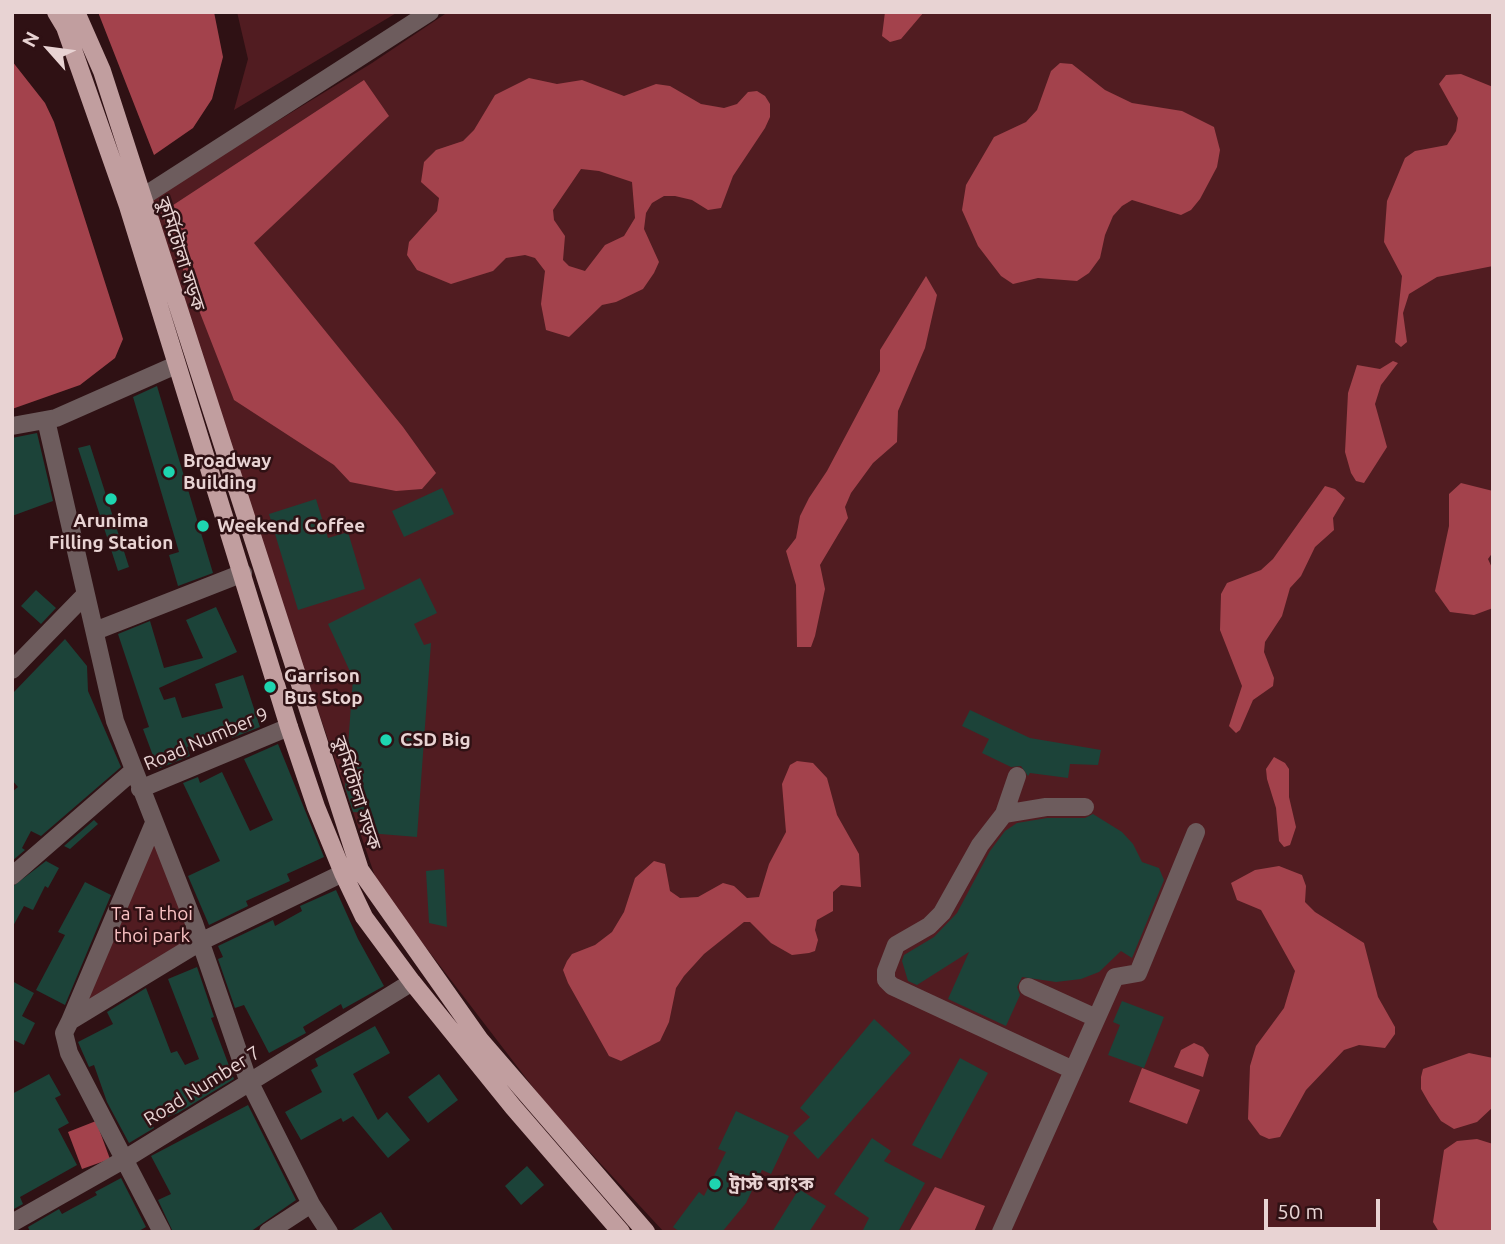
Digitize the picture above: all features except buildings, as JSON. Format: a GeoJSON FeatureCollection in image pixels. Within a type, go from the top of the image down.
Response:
{"type":"FeatureCollection","features":[{"type":"Feature","properties":{"kind":"main road","name":"কুর্মিটোলা সড়ক"},"geometry":{"type":"LineString","coordinates":[[56,12],[70,40],[135,202],[360,870],[480,1040],[646,1232]]}},
{"type":"Feature","properties":{"kind":"main road","name":"কুর্মিটোলা সড়ক"},"geometry":{"type":"LineString","coordinates":[[75,12],[102,71],[176,365],[289,727],[342,873],[365,917],[412,982],[513,1107],[621,1232]]}},
{"type":"Feature","properties":{"kind":"street"},"geometry":{"type":"LineString","coordinates":[[135,202],[430,12]]}},
{"type":"Feature","properties":{"kind":"street"},"geometry":{"type":"LineString","coordinates":[[12,426],[46,420],[176,365]]}},
{"type":"Feature","properties":{"kind":"street"},"geometry":{"type":"LineString","coordinates":[[46,420],[115,721],[200,942],[250,1082],[311,1204],[329,1232]]}},
{"type":"Feature","properties":{"kind":"street"},"geometry":{"type":"LineString","coordinates":[[95,631],[243,573]]}},
{"type":"Feature","properties":{"kind":"street"},"geometry":{"type":"LineString","coordinates":[[12,670],[85,595]]}},
{"type":"Feature","properties":{"kind":"street","name":"Road Number 9"},"geometry":{"type":"LineString","coordinates":[[141,789],[289,727]]}},
{"type":"Feature","properties":{"kind":"street","name":"Road Number 9"},"geometry":{"type":"LineString","coordinates":[[12,876],[133,771]]}},
{"type":"Feature","properties":{"kind":"street"},"geometry":{"type":"LineString","coordinates":[[1017,776],[1004,814],[980,845],[943,912],[929,926],[896,946],[888,959],[886,980],[892,986],[1073,1070]]}},
{"type":"Feature","properties":{"kind":"street"},"geometry":{"type":"LineString","coordinates":[[1004,814],[1056,806],[1085,807]]}},
{"type":"Feature","properties":{"kind":"street"},"geometry":{"type":"LineString","coordinates":[[154,823],[64,1033],[69,1053],[162,1232]]}},
{"type":"Feature","properties":{"kind":"street"},"geometry":{"type":"LineString","coordinates":[[1001,1232],[1115,977],[1138,973],[1196,832]]}},
{"type":"Feature","properties":{"kind":"street"},"geometry":{"type":"LineString","coordinates":[[70,1021],[200,942],[342,873]]}},
{"type":"Feature","properties":{"kind":"street","name":"Road Number 7"},"geometry":{"type":"LineString","coordinates":[[12,1223],[125,1159],[412,982]]}},
{"type":"Feature","properties":{"kind":"street"},"geometry":{"type":"LineString","coordinates":[[1028,988],[1096,1018]]}},
{"type":"Feature","properties":{"kind":"street"},"geometry":{"type":"LineString","coordinates":[[268,1232],[311,1204]]}},
{"type":"Feature","properties":{"kind":"green space"},"geometry":{"type":"Polygon","coordinates":[[[237,12],[398,12],[234,110],[248,59],[237,12]]]}},
{"type":"Feature","properties":{"kind":"green space"},"geometry":{"type":"Polygon","coordinates":[[[448,12],[1493,12],[1493,1232],[664,1232],[549,1108],[378,885],[144,203],[372,63],[448,12]]]}},
{"type":"Feature","properties":{"kind":"green space","name":"Ta Ta thoi thoi park"},"geometry":{"type":"Polygon","coordinates":[[[154,834],[195,939],[77,1012],[154,834]]]}},
{"type":"Feature","properties":{"kind":"shaded area"},"geometry":{"type":"Polygon","coordinates":[[[98,12],[214,12],[223,57],[212,99],[193,128],[154,155],[98,12]]]}},
{"type":"Feature","properties":{"kind":"shaded area"},"geometry":{"type":"Polygon","coordinates":[[[885,12],[924,12],[901,39],[890,42],[882,36],[885,12]]]}},
{"type":"Feature","properties":{"kind":"shaded area"},"geometry":{"type":"Polygon","coordinates":[[[12,61],[45,103],[54,122],[123,339],[115,358],[80,385],[12,409],[12,61]]]}},
{"type":"Feature","properties":{"kind":"shaded area"},"geometry":{"type":"Polygon","coordinates":[[[1060,63],[1072,64],[1105,90],[1132,103],[1182,111],[1214,127],[1220,150],[1217,167],[1200,199],[1191,210],[1181,215],[1132,200],[1122,206],[1113,216],[1100,258],[1089,273],[1077,281],[1038,278],[1013,284],[1001,276],[978,246],[962,210],[966,185],[994,137],[1026,122],[1037,110],[1051,71],[1060,63]]]}},
{"type":"Feature","properties":{"kind":"shaded area"},"geometry":{"type":"Polygon","coordinates":[[[1461,74],[1493,87],[1493,266],[1437,277],[1409,294],[1403,313],[1407,342],[1401,347],[1395,342],[1402,276],[1384,242],[1387,201],[1405,158],[1415,151],[1447,145],[1456,131],[1458,118],[1439,84],[1446,75],[1461,74]]]}},
{"type":"Feature","properties":{"kind":"shaded area"},"geometry":{"type":"Polygon","coordinates":[[[529,78],[557,84],[582,80],[624,96],[656,84],[670,86],[701,104],[724,108],[737,104],[748,92],[757,91],[765,96],[770,104],[770,117],[733,176],[721,208],[708,210],[692,200],[675,196],[664,196],[652,203],[646,213],[644,229],[659,262],[654,273],[643,289],[616,302],[602,305],[569,337],[546,330],[541,304],[545,271],[535,258],[525,255],[506,258],[493,271],[451,284],[417,270],[407,255],[409,242],[437,211],[439,198],[421,182],[424,162],[436,150],[463,141],[474,130],[495,95],[529,78]],[[581,169],[553,210],[554,220],[565,236],[563,260],[569,266],[585,271],[605,245],[624,236],[635,218],[632,182],[599,171],[581,169]]]}},
{"type":"Feature","properties":{"kind":"shaded area"},"geometry":{"type":"Polygon","coordinates":[[[364,80],[389,116],[254,243],[403,427],[436,473],[422,489],[396,491],[350,482],[334,465],[234,400],[161,213],[364,80]]]}},
{"type":"Feature","properties":{"kind":"shaded area"},"geometry":{"type":"Polygon","coordinates":[[[926,276],[937,295],[925,348],[898,411],[897,442],[873,463],[851,493],[845,507],[848,518],[820,565],[825,589],[815,636],[811,647],[797,647],[796,585],[786,551],[796,538],[800,516],[809,498],[827,471],[880,371],[880,350],[926,276]]]}},
{"type":"Feature","properties":{"kind":"shaded area"},"geometry":{"type":"Polygon","coordinates":[[[1393,361],[1398,363],[1381,385],[1375,404],[1387,447],[1364,483],[1356,481],[1345,452],[1348,393],[1357,365],[1380,369],[1393,361]]]}},
{"type":"Feature","properties":{"kind":"shaded area"},"geometry":{"type":"Polygon","coordinates":[[[1461,483],[1493,491],[1493,552],[1488,559],[1493,570],[1493,608],[1474,615],[1450,612],[1435,591],[1449,526],[1449,494],[1461,483]]]}},
{"type":"Feature","properties":{"kind":"shaded area"},"geometry":{"type":"Polygon","coordinates":[[[1325,486],[1335,489],[1345,498],[1333,518],[1334,530],[1315,547],[1301,576],[1290,588],[1282,616],[1265,642],[1264,652],[1274,678],[1273,686],[1253,700],[1240,730],[1236,733],[1229,726],[1242,686],[1220,630],[1221,594],[1227,583],[1261,570],[1273,559],[1325,486]]]}},
{"type":"Feature","properties":{"kind":"shaded area"},"geometry":{"type":"Polygon","coordinates":[[[1274,757],[1285,763],[1289,769],[1289,797],[1296,827],[1290,845],[1284,847],[1279,841],[1276,808],[1267,779],[1266,769],[1274,757]]]}},
{"type":"Feature","properties":{"kind":"shaded area"},"geometry":{"type":"Polygon","coordinates":[[[797,761],[813,763],[827,778],[837,815],[859,854],[861,887],[841,885],[833,892],[833,911],[817,920],[815,930],[818,940],[815,951],[809,953],[792,955],[771,943],[750,922],[744,922],[704,954],[684,976],[676,988],[669,1022],[660,1041],[621,1061],[609,1056],[568,983],[563,970],[567,961],[572,954],[595,945],[612,932],[624,912],[635,878],[654,861],[665,864],[670,891],[680,898],[698,897],[723,883],[734,886],[747,898],[759,897],[769,864],[786,832],[782,784],[790,765],[797,761]]]}},
{"type":"Feature","properties":{"kind":"shaded area"},"geometry":{"type":"Polygon","coordinates":[[[1279,866],[1302,875],[1306,886],[1305,902],[1315,912],[1364,943],[1378,997],[1395,1027],[1395,1034],[1385,1048],[1359,1045],[1344,1050],[1306,1090],[1280,1137],[1269,1139],[1260,1135],[1248,1119],[1250,1066],[1256,1046],[1284,1008],[1295,971],[1261,910],[1237,900],[1231,883],[1255,870],[1279,866]]]}},
{"type":"Feature","properties":{"kind":"shaded area"},"geometry":{"type":"Polygon","coordinates":[[[1194,1043],[1203,1047],[1209,1055],[1203,1077],[1174,1067],[1181,1050],[1194,1043]]]}},
{"type":"Feature","properties":{"kind":"shaded area"},"geometry":{"type":"Polygon","coordinates":[[[1469,1053],[1493,1058],[1493,1107],[1477,1122],[1454,1129],[1441,1121],[1429,1103],[1421,1089],[1421,1077],[1423,1069],[1469,1053]]]}},
{"type":"Feature","properties":{"kind":"shaded area"},"geometry":{"type":"Polygon","coordinates":[[[1142,1068],[1200,1090],[1187,1124],[1129,1102],[1142,1068]]]}},
{"type":"Feature","properties":{"kind":"shaded area"},"geometry":{"type":"Polygon","coordinates":[[[96,1121],[110,1159],[82,1169],[68,1132],[96,1121]]]}},
{"type":"Feature","properties":{"kind":"shaded area"},"geometry":{"type":"Polygon","coordinates":[[[1477,1139],[1493,1144],[1493,1232],[1439,1232],[1433,1222],[1444,1150],[1457,1141],[1477,1139]]]}},
{"type":"Feature","properties":{"kind":"shaded area"},"geometry":{"type":"Polygon","coordinates":[[[935,1187],[985,1206],[974,1232],[909,1232],[935,1187]]]}},
{"type":"Feature","properties":{"kind":"place","name":"Broadway Building"},"geometry":{"type":"Point","coordinates":[169,472]}},
{"type":"Feature","properties":{"kind":"place","name":"Arunima Filling Station"},"geometry":{"type":"Point","coordinates":[111,499]}},
{"type":"Feature","properties":{"kind":"place","name":"Weekend Coffee"},"geometry":{"type":"Point","coordinates":[203,526]}},
{"type":"Feature","properties":{"kind":"place","name":"Garrison Bus Stop"},"geometry":{"type":"Point","coordinates":[270,687]}},
{"type":"Feature","properties":{"kind":"place","name":"CSD Big"},"geometry":{"type":"Point","coordinates":[386,740]}},
{"type":"Feature","properties":{"kind":"place","name":"ট্রাস্ট ব্যাংক"},"geometry":{"type":"Point","coordinates":[715,1184]}}]}
